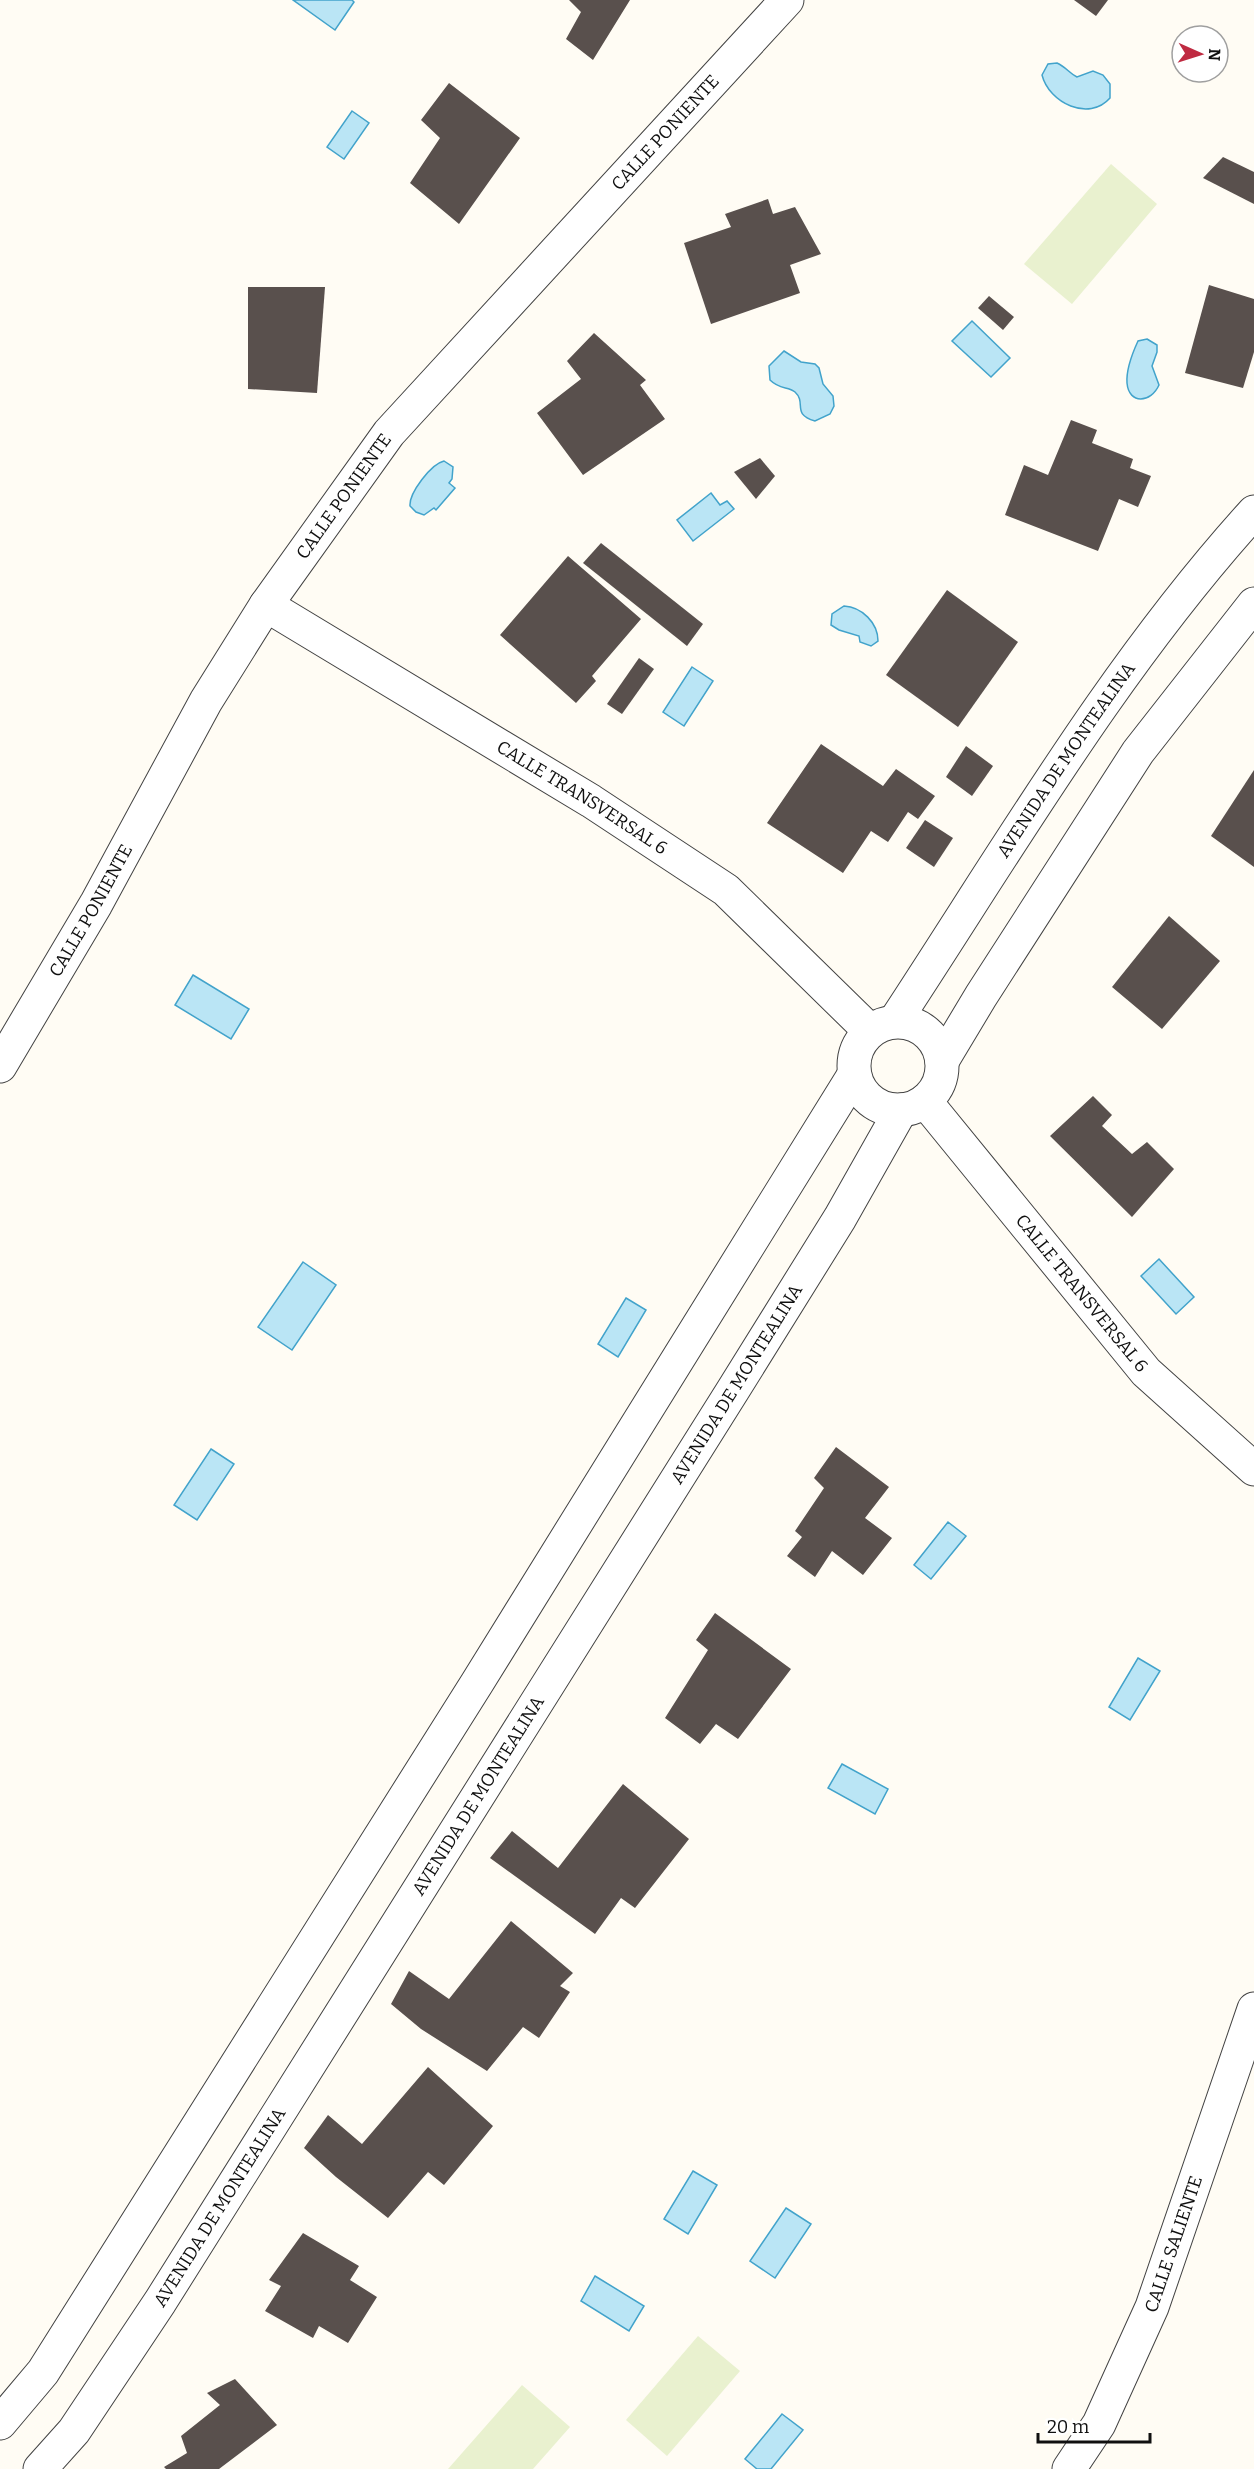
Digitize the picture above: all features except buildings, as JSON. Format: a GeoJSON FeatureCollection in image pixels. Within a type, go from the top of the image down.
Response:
{"type":"FeatureCollection","features":[{"type":"Feature","properties":{"kind":"street","name":"CALLE PONIENTE"},"geometry":{"type":"LineString","coordinates":[[0,1066],[96,904],[206,701],[266,604],[389,433],[787,0]]}},
{"type":"Feature","properties":{"kind":"street","name":"AVENIDA DE MONTEALINA"},"geometry":{"type":"LineString","coordinates":[[882,1026],[1105,699],[1222,547],[1254,512]]}},
{"type":"Feature","properties":{"kind":"street","name":"CALLE TRANSVERSAL 6"},"geometry":{"type":"LineString","coordinates":[[266,604],[591,801],[726,890],[882,1026]]}},
{"type":"Feature","properties":{"kind":"street"},"geometry":{"type":"LineString","coordinates":[[942,1061],[981,996],[1138,752],[1254,604]]}},
{"type":"Feature","properties":{"kind":"street"},"geometry":{"type":"LineString","coordinates":[[912,1023],[927,1031],[938,1044],[942,1061],[942,1076],[936,1090],[913,1106],[885,1108],[871,1102],[860,1090],[854,1075],[854,1059],[860,1043],[882,1026],[912,1023]]}},
{"type":"Feature","properties":{"kind":"street"},"geometry":{"type":"LineString","coordinates":[[0,2423],[43,2372],[470,1693],[854,1075]]}},
{"type":"Feature","properties":{"kind":"street","name":"CALLE TRANSVERSAL 6"},"geometry":{"type":"LineString","coordinates":[[913,1106],[1146,1372],[1254,1469]]}},
{"type":"Feature","properties":{"kind":"street","name":"AVENIDA DE MONTEALINA"},"geometry":{"type":"LineString","coordinates":[[40,2469],[74,2431],[160,2302],[840,1218],[913,1106]]}},
{"type":"Feature","properties":{"kind":"street","name":"CALLE SALIENTE"},"geometry":{"type":"LineString","coordinates":[[1070,2469],[1099,2424],[1152,2307],[1254,2009]]}},
{"type":"Feature","properties":{"kind":"green space"},"geometry":{"type":"Polygon","coordinates":[[[1111,164],[1157,204],[1072,304],[1024,264],[1111,164]]]}},
{"type":"Feature","properties":{"kind":"green space"},"geometry":{"type":"Polygon","coordinates":[[[698,2336],[740,2371],[667,2456],[626,2420],[698,2336]]]}},
{"type":"Feature","properties":{"kind":"green space"},"geometry":{"type":"Polygon","coordinates":[[[522,2385],[570,2427],[533,2469],[448,2469],[522,2385]]]}},
{"type":"Feature","properties":{"kind":"water"},"geometry":{"type":"Polygon","coordinates":[[[293,0],[352,0],[354,2],[335,30],[293,0]]]}},
{"type":"Feature","properties":{"kind":"water"},"geometry":{"type":"Polygon","coordinates":[[[1057,63],[1077,77],[1093,71],[1103,75],[1110,84],[1110,98],[1101,105],[1081,109],[1061,101],[1046,85],[1042,75],[1048,64],[1057,63]]]}},
{"type":"Feature","properties":{"kind":"water"},"geometry":{"type":"Polygon","coordinates":[[[352,111],[369,123],[344,159],[327,147],[352,111]]]}},
{"type":"Feature","properties":{"kind":"water"},"geometry":{"type":"Polygon","coordinates":[[[972,321],[1010,358],[991,377],[952,341],[972,321]]]}},
{"type":"Feature","properties":{"kind":"water"},"geometry":{"type":"Polygon","coordinates":[[[1147,339],[1157,345],[1152,366],[1159,385],[1151,395],[1141,399],[1132,395],[1129,390],[1127,372],[1138,341],[1147,339]]]}},
{"type":"Feature","properties":{"kind":"water"},"geometry":{"type":"Polygon","coordinates":[[[784,351],[801,362],[815,364],[819,368],[823,384],[833,396],[834,406],[830,414],[815,421],[808,418],[801,412],[800,400],[795,392],[770,380],[769,366],[784,351]]]}},
{"type":"Feature","properties":{"kind":"water"},"geometry":{"type":"Polygon","coordinates":[[[444,461],[453,467],[452,479],[449,483],[455,488],[436,510],[434,508],[424,515],[416,512],[410,506],[413,494],[427,473],[444,461]]]}},
{"type":"Feature","properties":{"kind":"water"},"geometry":{"type":"Polygon","coordinates":[[[711,493],[720,505],[727,501],[734,509],[693,541],[677,520],[711,493]]]}},
{"type":"Feature","properties":{"kind":"water"},"geometry":{"type":"Polygon","coordinates":[[[844,606],[857,609],[868,617],[875,628],[878,641],[871,646],[860,642],[859,636],[831,625],[832,614],[844,606]]]}},
{"type":"Feature","properties":{"kind":"water"},"geometry":{"type":"Polygon","coordinates":[[[692,667],[713,681],[684,726],[663,712],[692,667]]]}},
{"type":"Feature","properties":{"kind":"water"},"geometry":{"type":"Polygon","coordinates":[[[193,975],[249,1009],[231,1039],[175,1005],[193,975]]]}},
{"type":"Feature","properties":{"kind":"water"},"geometry":{"type":"Polygon","coordinates":[[[1159,1259],[1194,1297],[1176,1314],[1141,1276],[1159,1259]]]}},
{"type":"Feature","properties":{"kind":"water"},"geometry":{"type":"Polygon","coordinates":[[[303,1262],[336,1285],[292,1350],[258,1327],[303,1262]]]}},
{"type":"Feature","properties":{"kind":"water"},"geometry":{"type":"Polygon","coordinates":[[[626,1298],[646,1310],[618,1357],[598,1344],[626,1298]]]}},
{"type":"Feature","properties":{"kind":"water"},"geometry":{"type":"Polygon","coordinates":[[[211,1449],[234,1464],[197,1520],[174,1505],[211,1449]]]}},
{"type":"Feature","properties":{"kind":"water"},"geometry":{"type":"Polygon","coordinates":[[[948,1522],[966,1536],[931,1579],[914,1565],[948,1522]]]}},
{"type":"Feature","properties":{"kind":"water"},"geometry":{"type":"Polygon","coordinates":[[[1138,1658],[1160,1671],[1130,1720],[1109,1707],[1138,1658]]]}},
{"type":"Feature","properties":{"kind":"water"},"geometry":{"type":"Polygon","coordinates":[[[842,1764],[888,1789],[875,1814],[828,1788],[842,1764]]]}},
{"type":"Feature","properties":{"kind":"water"},"geometry":{"type":"Polygon","coordinates":[[[693,2171],[717,2185],[688,2234],[664,2219],[693,2171]]]}},
{"type":"Feature","properties":{"kind":"water"},"geometry":{"type":"Polygon","coordinates":[[[786,2208],[811,2224],[775,2278],[750,2261],[786,2208]]]}},
{"type":"Feature","properties":{"kind":"water"},"geometry":{"type":"Polygon","coordinates":[[[595,2276],[644,2306],[629,2331],[581,2301],[595,2276]]]}},
{"type":"Feature","properties":{"kind":"water"},"geometry":{"type":"Polygon","coordinates":[[[782,2414],[803,2430],[771,2469],[757,2469],[745,2459],[782,2414]]]}}]}
